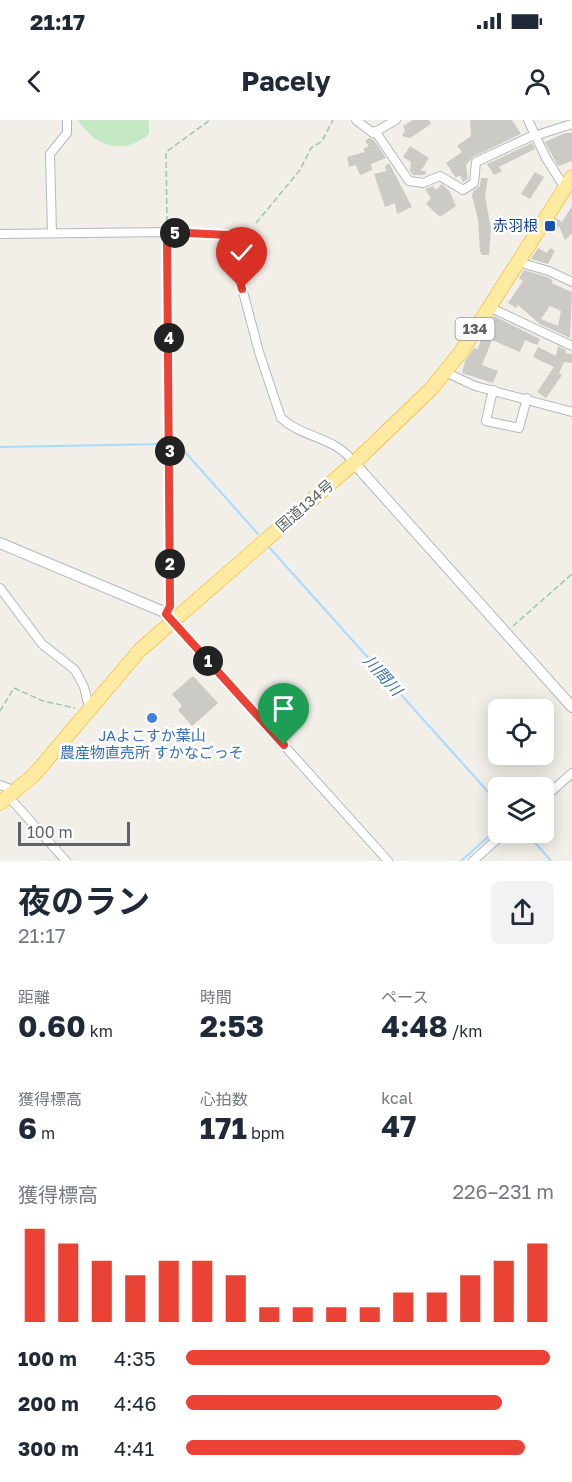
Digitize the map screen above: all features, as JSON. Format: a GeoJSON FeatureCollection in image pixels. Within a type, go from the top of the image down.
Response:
{"type":"FeatureCollection","features":[{"type":"Feature","properties":{"kind":"highway","name":"国道134号"},"geometry":{"type":"LineString","coordinates":[[8,797],[90,712],[169,618],[354,463],[416,405],[445,372],[568,182]]}},
{"type":"Feature","properties":{"kind":"street"},"geometry":{"type":"LineString","coordinates":[[52,233],[50,154],[67,133],[67,120]]}},
{"type":"Feature","properties":{"kind":"street"},"geometry":{"type":"LineString","coordinates":[[356,120],[364,129],[373,133],[396,120]]}},
{"type":"Feature","properties":{"kind":"street"},"geometry":{"type":"LineString","coordinates":[[528,120],[534,136],[568,182]]}},
{"type":"Feature","properties":{"kind":"street"},"geometry":{"type":"LineString","coordinates":[[375,131],[409,181],[423,183],[440,176],[463,190],[474,183],[476,162],[534,136],[572,124]]}},
{"type":"Feature","properties":{"kind":"street"},"geometry":{"type":"LineString","coordinates":[[167,232],[170,444],[169,618]]}},
{"type":"Feature","properties":{"kind":"street"},"geometry":{"type":"LineString","coordinates":[[0,234],[167,232],[228,235],[259,352],[281,418],[313,437],[341,447],[572,707]]}},
{"type":"Feature","properties":{"kind":"street"},"geometry":{"type":"LineString","coordinates":[[518,262],[549,271],[572,282]]}},
{"type":"Feature","properties":{"kind":"street"},"geometry":{"type":"LineString","coordinates":[[489,307],[570,346]]}},
{"type":"Feature","properties":{"kind":"street"},"geometry":{"type":"LineString","coordinates":[[445,372],[493,390],[572,412]]}},
{"type":"Feature","properties":{"kind":"street"},"geometry":{"type":"LineString","coordinates":[[493,390],[486,421],[519,428],[526,398]]}},
{"type":"Feature","properties":{"kind":"street"},"geometry":{"type":"LineString","coordinates":[[0,543],[169,618],[388,861]]}},
{"type":"Feature","properties":{"kind":"street"},"geometry":{"type":"LineString","coordinates":[[0,588],[42,644],[75,670],[84,687],[90,712]]}},
{"type":"Feature","properties":{"kind":"street"},"geometry":{"type":"LineString","coordinates":[[554,789],[572,773]]}},
{"type":"Feature","properties":{"kind":"street"},"geometry":{"type":"LineString","coordinates":[[0,785],[8,797],[66,861]]}},
{"type":"Feature","properties":{"kind":"street"},"geometry":{"type":"LineString","coordinates":[[473,861],[493,843]]}},
{"type":"Feature","properties":{"kind":"path"},"geometry":{"type":"LineString","coordinates":[[167,232],[166,152],[210,120]]}},
{"type":"Feature","properties":{"kind":"path"},"geometry":{"type":"LineString","coordinates":[[256,223],[300,170],[312,148],[322,141],[333,120]]}},
{"type":"Feature","properties":{"kind":"path"},"geometry":{"type":"LineString","coordinates":[[505,633],[572,574]]}},
{"type":"Feature","properties":{"kind":"path"},"geometry":{"type":"LineString","coordinates":[[0,711],[14,688],[43,701],[90,712]]}},
{"type":"Feature","properties":{"kind":"green space"},"geometry":{"type":"Polygon","coordinates":[[[78,120],[149,120],[149,134],[129,145],[110,145],[93,137],[78,120]]]}},
{"type":"Feature","properties":{"kind":"building"},"geometry":{"type":"Polygon","coordinates":[[[413,120],[429,120],[431,124],[410,138],[402,136],[405,130],[403,126],[413,120]]]}},
{"type":"Feature","properties":{"kind":"building"},"geometry":{"type":"Polygon","coordinates":[[[470,120],[512,120],[521,134],[473,157],[466,165],[468,179],[463,182],[460,175],[456,178],[446,163],[462,152],[457,146],[471,136],[470,120]]]}},
{"type":"Feature","properties":{"kind":"building"},"geometry":{"type":"Polygon","coordinates":[[[565,133],[572,133],[572,161],[558,166],[545,142],[565,133]]]}},
{"type":"Feature","properties":{"kind":"building"},"geometry":{"type":"Polygon","coordinates":[[[369,138],[373,139],[386,158],[371,164],[372,170],[360,175],[356,165],[349,167],[347,157],[365,152],[363,149],[369,146],[365,141],[369,138]]]}},
{"type":"Feature","properties":{"kind":"building"},"geometry":{"type":"Polygon","coordinates":[[[532,143],[535,149],[499,167],[502,171],[494,175],[487,164],[532,143]]]}},
{"type":"Feature","properties":{"kind":"building"},"geometry":{"type":"Polygon","coordinates":[[[410,146],[429,158],[421,171],[426,171],[425,175],[413,175],[410,171],[411,162],[403,157],[410,146]]]}},
{"type":"Feature","properties":{"kind":"building"},"geometry":{"type":"Polygon","coordinates":[[[389,163],[412,207],[397,214],[395,203],[385,207],[374,174],[386,171],[385,166],[389,163]]]}},
{"type":"Feature","properties":{"kind":"building"},"geometry":{"type":"Polygon","coordinates":[[[535,172],[544,177],[530,199],[521,194],[535,172]]]}},
{"type":"Feature","properties":{"kind":"building"},"geometry":{"type":"Polygon","coordinates":[[[481,178],[488,178],[485,196],[491,229],[489,255],[482,255],[480,251],[478,219],[472,196],[473,191],[480,186],[481,178]]]}},
{"type":"Feature","properties":{"kind":"building"},"geometry":{"type":"Polygon","coordinates":[[[442,184],[450,192],[456,206],[440,217],[426,204],[431,198],[425,189],[433,186],[436,190],[442,184]]]}},
{"type":"Feature","properties":{"kind":"building"},"geometry":{"type":"Polygon","coordinates":[[[572,206],[572,233],[565,240],[559,226],[554,233],[549,229],[556,218],[562,222],[572,206]]]}},
{"type":"Feature","properties":{"kind":"building"},"geometry":{"type":"Polygon","coordinates":[[[538,248],[547,253],[550,248],[555,251],[548,264],[531,259],[538,248]]]}},
{"type":"Feature","properties":{"kind":"building"},"geometry":{"type":"Polygon","coordinates":[[[524,270],[547,277],[553,280],[551,283],[572,292],[570,338],[540,324],[518,305],[516,308],[508,303],[523,281],[519,278],[524,270]],[[550,306],[541,319],[558,326],[561,311],[550,306]]]}},
{"type":"Feature","properties":{"kind":"building"},"geometry":{"type":"Polygon","coordinates":[[[494,316],[540,339],[537,345],[525,340],[520,352],[492,340],[482,365],[498,371],[493,383],[462,373],[465,361],[474,348],[478,349],[482,336],[494,316]]]}},
{"type":"Feature","properties":{"kind":"building"},"geometry":{"type":"Polygon","coordinates":[[[558,346],[566,350],[565,353],[572,354],[572,363],[564,362],[559,373],[562,375],[546,398],[537,392],[554,367],[533,357],[538,347],[556,356],[558,346]]]}},
{"type":"Feature","properties":{"kind":"building"},"geometry":{"type":"Polygon","coordinates":[[[193,676],[218,703],[192,726],[178,710],[182,706],[172,694],[193,676]]]}},
{"type":"Feature","properties":{"kind":"waterway","name":"川間川"},"geometry":{"type":"LineString","coordinates":[[0,447],[165,444]]}},
{"type":"Feature","properties":{"kind":"waterway","name":"川間川"},"geometry":{"type":"LineString","coordinates":[[171,444],[178,444],[258,534]]}},
{"type":"Feature","properties":{"kind":"waterway","name":"川間川"},"geometry":{"type":"LineString","coordinates":[[268,546],[488,792]]}},
{"type":"Feature","properties":{"kind":"waterway","name":"川間川"},"geometry":{"type":"LineString","coordinates":[[461,861],[488,837]]}},
{"type":"Feature","properties":{"kind":"waterway","name":"川間川"},"geometry":{"type":"LineString","coordinates":[[535,843],[551,861]]}},
{"type":"Feature","properties":{"kind":"place","name":"赤羽根"},"geometry":{"type":"Point","coordinates":[550,226]}},
{"type":"Feature","properties":{"kind":"place","name":"JAよこすか葉山 農産物直売所 すかなごっそ"},"geometry":{"type":"Point","coordinates":[152,718]}},
{"type":"Feature","properties":{"kind":"route"},"geometry":{"type":"LineString","coordinates":[[242,289],[228,235],[167,232],[170,606],[166,614],[284,745]]}}]}
